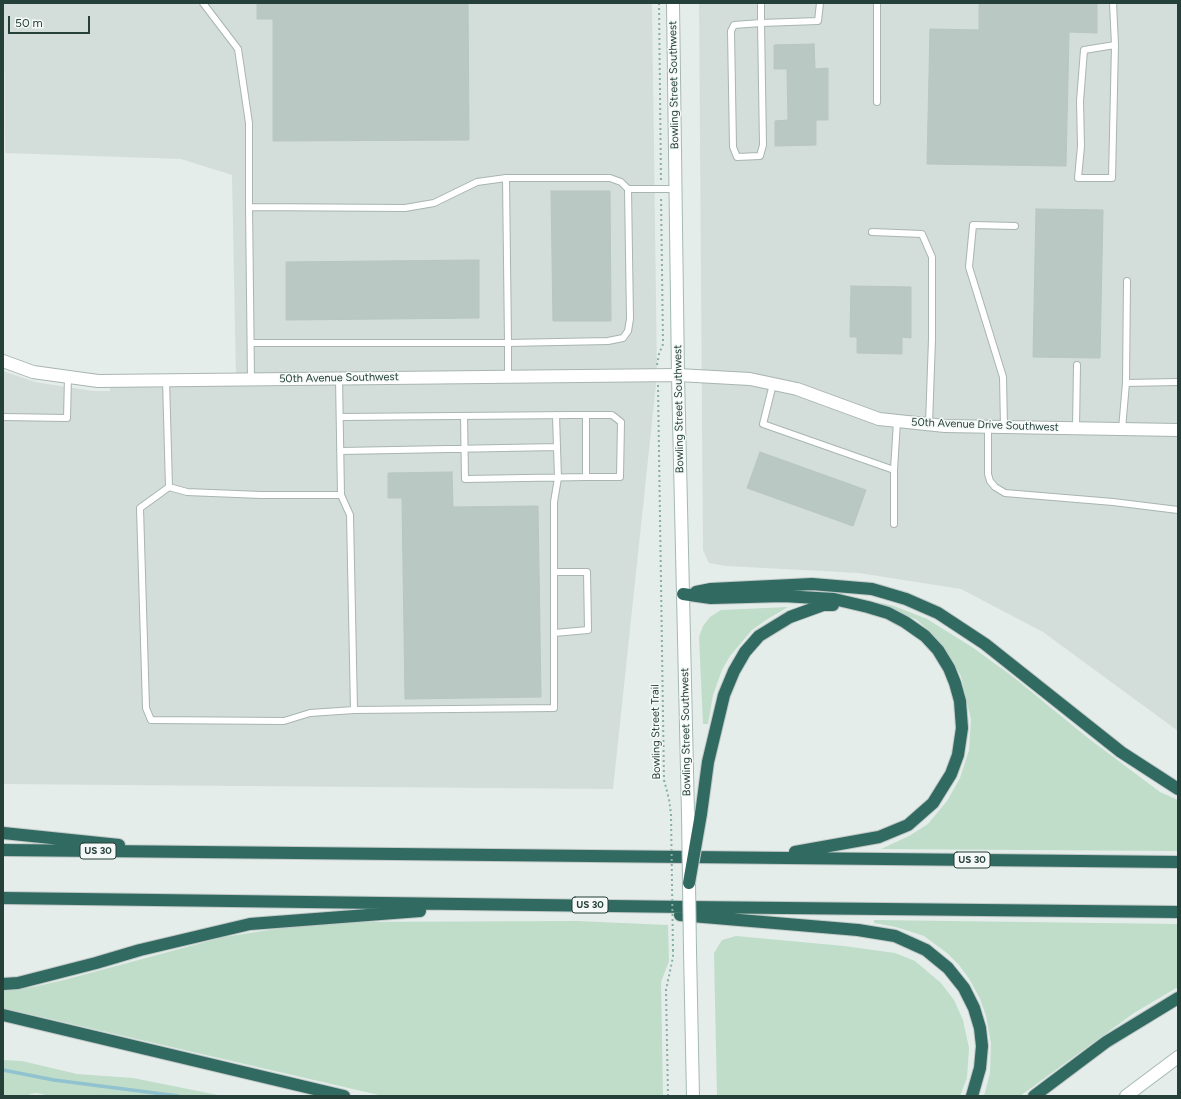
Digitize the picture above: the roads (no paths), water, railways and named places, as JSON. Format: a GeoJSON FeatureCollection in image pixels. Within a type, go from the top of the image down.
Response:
{"type":"FeatureCollection","features":[{"type":"Feature","properties":{"kind":"highway"},"geometry":{"type":"LineString","coordinates":[[683,594],[711,589],[812,584],[872,589],[906,599],[938,613],[985,644],[1121,752],[1178,788]]}},
{"type":"Feature","properties":{"kind":"highway"},"geometry":{"type":"LineString","coordinates":[[683,594],[711,598],[783,596],[834,599],[888,613],[905,622],[924,636],[938,650],[949,668],[955,683],[960,701],[962,728],[958,755],[951,774],[933,803],[908,824],[879,837],[767,858]]}},
{"type":"Feature","properties":{"kind":"highway"},"geometry":{"type":"LineString","coordinates":[[689,883],[708,762],[724,694],[734,671],[745,652],[759,636],[790,617],[823,605],[868,607]]}},
{"type":"Feature","properties":{"kind":"highway"},"geometry":{"type":"LineString","coordinates":[[3,833],[194,852]]}},
{"type":"Feature","properties":{"kind":"highway","name":"US 30"},"geometry":{"type":"LineString","coordinates":[[3,850],[1178,862]]}},
{"type":"Feature","properties":{"kind":"highway","name":"US 30"},"geometry":{"type":"LineString","coordinates":[[3,898],[1178,912]]}},
{"type":"Feature","properties":{"kind":"highway"},"geometry":{"type":"LineString","coordinates":[[3,984],[18,983],[96,964],[140,950],[250,924],[496,905]]}},
{"type":"Feature","properties":{"kind":"highway"},"geometry":{"type":"LineString","coordinates":[[573,905],[858,930],[895,936],[926,950],[948,968],[964,988],[974,1008],[980,1028],[982,1046],[980,1068],[972,1096]]}},
{"type":"Feature","properties":{"kind":"highway"},"geometry":{"type":"LineString","coordinates":[[1034,1096],[1106,1042],[1178,998]]}},
{"type":"Feature","properties":{"kind":"highway"},"geometry":{"type":"LineString","coordinates":[[3,1015],[344,1096]]}},
{"type":"Feature","properties":{"kind":"street","name":"Bowling Street Southwest"},"geometry":{"type":"LineString","coordinates":[[673,3],[678,375],[693,1096]]}},
{"type":"Feature","properties":{"kind":"street","name":"50th Avenue Southwest"},"geometry":{"type":"LineString","coordinates":[[3,361],[34,372],[98,381],[678,375]]}},
{"type":"Feature","properties":{"kind":"street","name":"50th Avenue Drive Southwest"},"geometry":{"type":"LineString","coordinates":[[678,375],[750,379],[797,389],[879,419],[897,421],[988,427],[1178,430]]}},
{"type":"Feature","properties":{"kind":"street"},"geometry":{"type":"LineString","coordinates":[[1126,1096],[1178,1057]]}},
{"type":"Feature","properties":{"kind":"lane"},"geometry":{"type":"LineString","coordinates":[[203,3],[238,49],[249,123],[251,379]]}},
{"type":"Feature","properties":{"kind":"lane"},"geometry":{"type":"LineString","coordinates":[[761,3],[761,23],[763,145],[760,156],[737,157],[733,146],[731,31],[734,25],[761,23],[818,21],[820,3]]}},
{"type":"Feature","properties":{"kind":"lane"},"geometry":{"type":"LineString","coordinates":[[877,3],[877,102]]}},
{"type":"Feature","properties":{"kind":"lane"},"geometry":{"type":"LineString","coordinates":[[1113,3],[1115,45],[1112,178],[1078,178],[1081,146],[1080,101],[1084,50],[1115,45]]}},
{"type":"Feature","properties":{"kind":"lane"},"geometry":{"type":"LineString","coordinates":[[249,207],[405,208],[434,203],[476,182],[506,178],[610,178],[621,182],[628,189],[630,319],[628,331],[623,338],[608,341],[508,343],[251,344]]}},
{"type":"Feature","properties":{"kind":"lane"},"geometry":{"type":"LineString","coordinates":[[506,178],[508,377]]}},
{"type":"Feature","properties":{"kind":"lane"},"geometry":{"type":"LineString","coordinates":[[628,189],[676,189]]}},
{"type":"Feature","properties":{"kind":"lane"},"geometry":{"type":"LineString","coordinates":[[1004,427],[1003,377],[969,267],[973,225],[1015,226]]}},
{"type":"Feature","properties":{"kind":"lane"},"geometry":{"type":"LineString","coordinates":[[872,232],[922,234],[932,257],[932,339],[929,424]]}},
{"type":"Feature","properties":{"kind":"lane"},"geometry":{"type":"LineString","coordinates":[[1122,429],[1126,383],[1127,281]]}},
{"type":"Feature","properties":{"kind":"lane"},"geometry":{"type":"LineString","coordinates":[[1076,428],[1077,365]]}},
{"type":"Feature","properties":{"kind":"lane"},"geometry":{"type":"LineString","coordinates":[[3,417],[67,418],[68,377]]}},
{"type":"Feature","properties":{"kind":"lane"},"geometry":{"type":"LineString","coordinates":[[339,378],[341,495],[350,515],[354,710]]}},
{"type":"Feature","properties":{"kind":"lane"},"geometry":{"type":"LineString","coordinates":[[166,380],[169,487]]}},
{"type":"Feature","properties":{"kind":"lane"},"geometry":{"type":"LineString","coordinates":[[1126,383],[1178,382]]}},
{"type":"Feature","properties":{"kind":"lane"},"geometry":{"type":"LineString","coordinates":[[773,384],[763,424],[894,470]]}},
{"type":"Feature","properties":{"kind":"lane"},"geometry":{"type":"LineString","coordinates":[[340,417],[556,415],[612,415],[621,422],[620,477],[465,479],[464,416]]}},
{"type":"Feature","properties":{"kind":"lane"},"geometry":{"type":"LineString","coordinates":[[169,487],[140,508],[146,708],[151,720],[284,721],[310,713],[354,710],[554,708],[554,502],[558,478],[556,415]]}},
{"type":"Feature","properties":{"kind":"lane"},"geometry":{"type":"LineString","coordinates":[[586,415],[586,478]]}},
{"type":"Feature","properties":{"kind":"lane"},"geometry":{"type":"LineString","coordinates":[[894,524],[894,470],[897,421]]}},
{"type":"Feature","properties":{"kind":"lane"},"geometry":{"type":"LineString","coordinates":[[988,427],[988,474],[990,481],[995,487],[1005,493],[1178,510]]}},
{"type":"Feature","properties":{"kind":"lane"},"geometry":{"type":"LineString","coordinates":[[340,451],[557,447]]}},
{"type":"Feature","properties":{"kind":"lane"},"geometry":{"type":"LineString","coordinates":[[169,487],[187,492],[261,495],[341,495]]}},
{"type":"Feature","properties":{"kind":"lane"},"geometry":{"type":"LineString","coordinates":[[554,572],[587,572],[588,630],[554,633]]}},
{"type":"Feature","properties":{"kind":"waterway"},"geometry":{"type":"LineString","coordinates":[[3,1070],[54,1080],[178,1096]]}}]}
